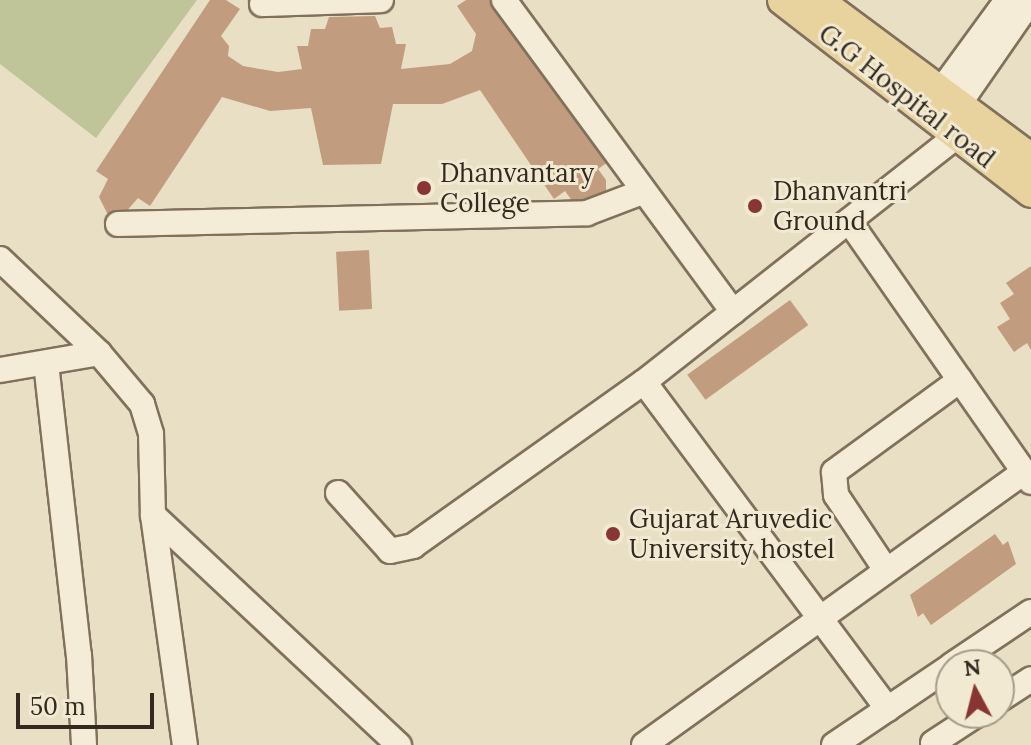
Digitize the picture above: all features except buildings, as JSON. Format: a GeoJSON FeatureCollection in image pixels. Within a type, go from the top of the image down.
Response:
{"type":"FeatureCollection","features":[{"type":"Feature","properties":{"kind":"main road","name":"G.G Hospital road"},"geometry":{"type":"LineString","coordinates":[[783,0],[945,113],[1031,159]]}},
{"type":"Feature","properties":{"kind":"main road","name":"G.G Hospital road"},"geometry":{"type":"LineString","coordinates":[[817,0],[1031,192]]}},
{"type":"Feature","properties":{"kind":"street"},"geometry":{"type":"LineString","coordinates":[[262,4],[381,0]]}},
{"type":"Feature","properties":{"kind":"street"},"geometry":{"type":"LineString","coordinates":[[504,0],[733,312]]}},
{"type":"Feature","properties":{"kind":"street"},"geometry":{"type":"LineString","coordinates":[[945,113],[1007,0]]}},
{"type":"Feature","properties":{"kind":"street"},"geometry":{"type":"LineString","coordinates":[[338,493],[380,544],[401,550],[644,382],[849,221],[945,113],[1031,0]]}},
{"type":"Feature","properties":{"kind":"street"},"geometry":{"type":"LineString","coordinates":[[118,224],[587,213],[642,192]]}},
{"type":"Feature","properties":{"kind":"street"},"geometry":{"type":"LineString","coordinates":[[644,745],[886,570],[1027,477],[849,221]]}},
{"type":"Feature","properties":{"kind":"street"},"geometry":{"type":"LineString","coordinates":[[0,259],[99,353],[142,404],[151,434],[153,515],[185,745]]}},
{"type":"Feature","properties":{"kind":"street"},"geometry":{"type":"LineString","coordinates":[[0,370],[99,353]]}},
{"type":"Feature","properties":{"kind":"street"},"geometry":{"type":"LineString","coordinates":[[46,363],[79,655],[84,745]]}},
{"type":"Feature","properties":{"kind":"street"},"geometry":{"type":"LineString","coordinates":[[886,570],[836,495],[834,472],[960,380]]}},
{"type":"Feature","properties":{"kind":"street"},"geometry":{"type":"LineString","coordinates":[[644,382],[888,709]]}},
{"type":"Feature","properties":{"kind":"street"},"geometry":{"type":"LineString","coordinates":[[153,515],[399,745]]}},
{"type":"Feature","properties":{"kind":"street"},"geometry":{"type":"LineString","coordinates":[[976,649],[1031,612]]}},
{"type":"Feature","properties":{"kind":"street"},"geometry":{"type":"LineString","coordinates":[[834,745],[935,677]]}},
{"type":"Feature","properties":{"kind":"street"},"geometry":{"type":"LineString","coordinates":[[933,743],[954,729]]}},
{"type":"Feature","properties":{"kind":"green space"},"geometry":{"type":"Polygon","coordinates":[[[0,0],[197,0],[96,138],[0,64],[0,0]]]}},
{"type":"Feature","properties":{"kind":"place","name":"Dhanvantary College"},"geometry":{"type":"Point","coordinates":[424,188]}},
{"type":"Feature","properties":{"kind":"place","name":"Dhanvantri Ground"},"geometry":{"type":"Point","coordinates":[755,206]}},
{"type":"Feature","properties":{"kind":"place","name":"Gujarat Aruvedic University hostel"},"geometry":{"type":"Point","coordinates":[613,534]}}]}
